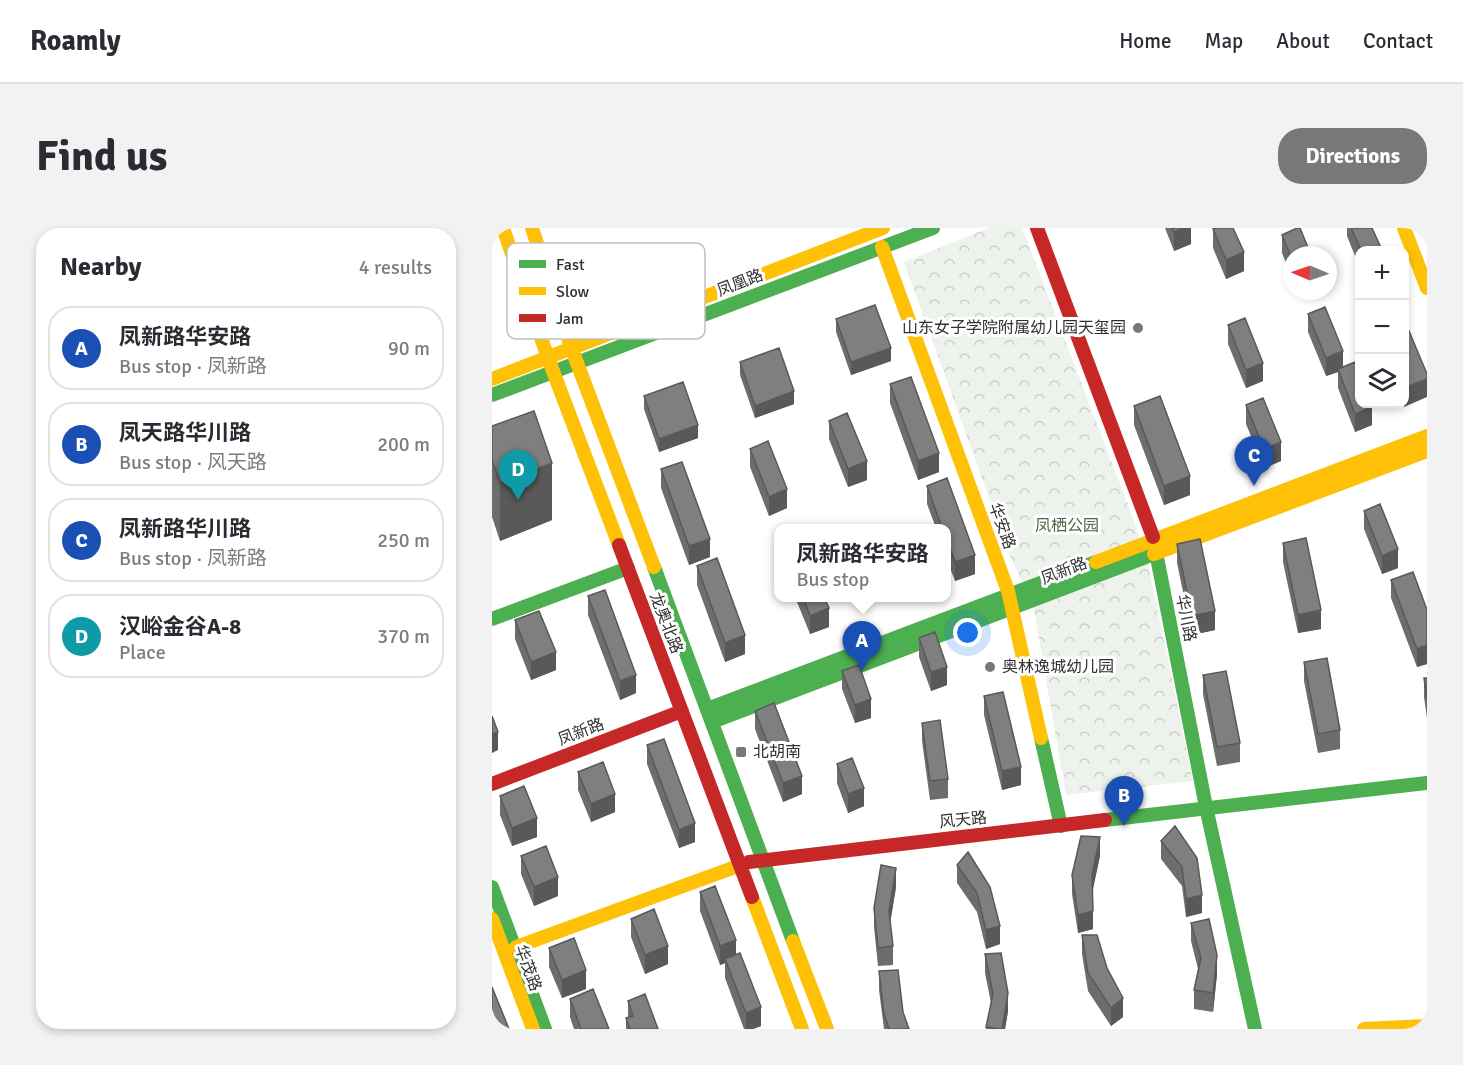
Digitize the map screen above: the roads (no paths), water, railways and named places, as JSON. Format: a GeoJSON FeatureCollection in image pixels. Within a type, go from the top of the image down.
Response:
{"type":"FeatureCollection","features":[{"type":"Feature","properties":{"kind":"main road","name":"龙奥北路"},"geometry":{"type":"LineString","coordinates":[[503,228],[508,243]]}},
{"type":"Feature","properties":{"kind":"main road","name":"龙奥北路"},"geometry":{"type":"LineString","coordinates":[[532,228],[537,243]]}},
{"type":"Feature","properties":{"kind":"main road","name":"凤凰路"},"geometry":{"type":"LineString","coordinates":[[705,314],[933,228]]}},
{"type":"Feature","properties":{"kind":"main road","name":"华川路"},"geometry":{"type":"LineString","coordinates":[[1036,228],[1156,547],[1206,807],[1255,1029]]}},
{"type":"Feature","properties":{"kind":"main road"},"geometry":{"type":"LineString","coordinates":[[1404,228],[1427,288]]}},
{"type":"Feature","properties":{"kind":"main road","name":"凤凰路"},"geometry":{"type":"LineString","coordinates":[[705,295],[877,229]]}},
{"type":"Feature","properties":{"kind":"main road","name":"华安路"},"geometry":{"type":"LineString","coordinates":[[882,247],[1010,602],[1061,826]]}},
{"type":"Feature","properties":{"kind":"main road","name":"龙奥北路"},"geometry":{"type":"LineString","coordinates":[[541,339],[802,1029]]}},
{"type":"Feature","properties":{"kind":"main road","name":"龙奥北路"},"geometry":{"type":"LineString","coordinates":[[568,339],[710,715],[761,860],[827,1029]]}},
{"type":"Feature","properties":{"kind":"main road","name":"凤凰路"},"geometry":{"type":"LineString","coordinates":[[492,379],[592,339]]}},
{"type":"Feature","properties":{"kind":"main road","name":"凤凰路"},"geometry":{"type":"LineString","coordinates":[[492,395],[640,339]]}},
{"type":"Feature","properties":{"kind":"main road"},"geometry":{"type":"LineString","coordinates":[[1156,547],[1427,436]]}},
{"type":"Feature","properties":{"kind":"main road"},"geometry":{"type":"LineString","coordinates":[[710,715],[1156,547],[1427,451]]}},
{"type":"Feature","properties":{"kind":"main road"},"geometry":{"type":"LineString","coordinates":[[492,619],[628,568]]}},
{"type":"Feature","properties":{"kind":"main road","name":"凤新路"},"geometry":{"type":"LineString","coordinates":[[492,784],[682,711]]}},
{"type":"Feature","properties":{"kind":"main road","name":"风天路"},"geometry":{"type":"LineString","coordinates":[[516,947],[738,864],[1206,807],[1427,783]]}},
{"type":"Feature","properties":{"kind":"main road","name":"华茂路"},"geometry":{"type":"LineString","coordinates":[[492,887],[545,1029]]}},
{"type":"Feature","properties":{"kind":"main road","name":"华茂路"},"geometry":{"type":"LineString","coordinates":[[492,919],[533,1029]]}},
{"type":"Feature","properties":{"kind":"main road"},"geometry":{"type":"LineString","coordinates":[[1364,1029],[1427,1026]]}},
{"type":"Feature","properties":{"kind":"place","name":"山东女子学院附属幼儿园天玺园"},"geometry":{"type":"Point","coordinates":[1138,328]}},
{"type":"Feature","properties":{"kind":"place","name":"凤新路华川路"},"geometry":{"type":"Point","coordinates":[1254,486]}},
{"type":"Feature","properties":{"kind":"place","name":"汉峪金谷A-8"},"geometry":{"type":"Point","coordinates":[518,500]}},
{"type":"Feature","properties":{"kind":"place","name":"奥林逸城幼儿园"},"geometry":{"type":"Point","coordinates":[990,667]}},
{"type":"Feature","properties":{"kind":"place","name":"凤新路华安路"},"geometry":{"type":"Point","coordinates":[862,671]}},
{"type":"Feature","properties":{"kind":"place","name":"北胡南"},"geometry":{"type":"Point","coordinates":[741,752]}},
{"type":"Feature","properties":{"kind":"place","name":"凤天路华川路"},"geometry":{"type":"Point","coordinates":[1124,826]}},
{"type":"Feature","properties":{"kind":"park label","name":"凤栖公园"},"geometry":{"type":"Point","coordinates":[1067,526]}}]}
